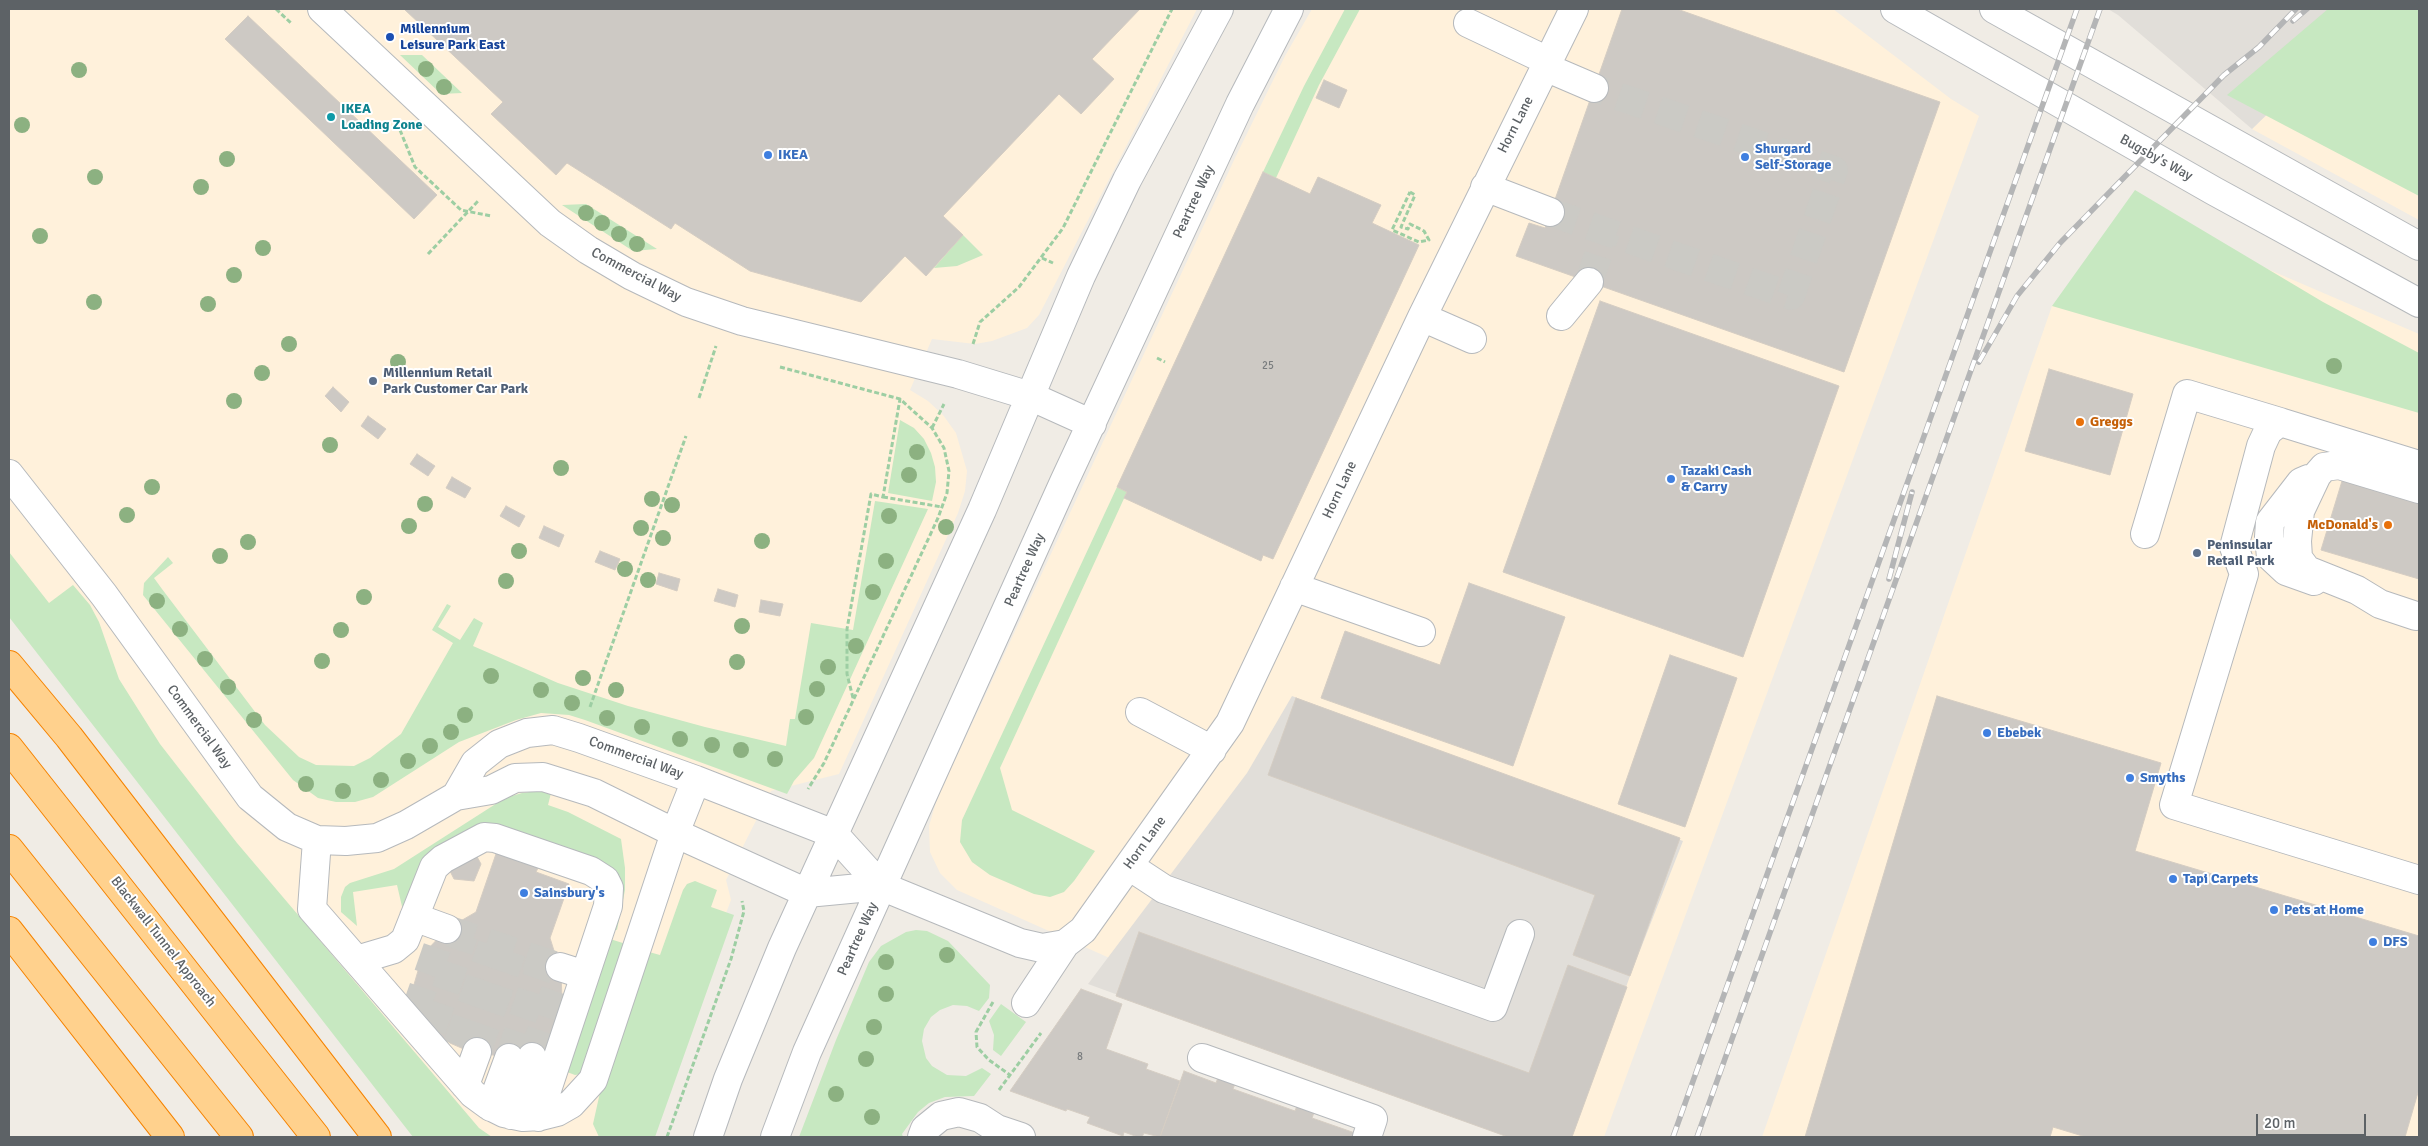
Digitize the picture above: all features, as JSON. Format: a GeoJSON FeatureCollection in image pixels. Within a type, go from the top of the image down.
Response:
{"type":"FeatureCollection","features":[{"type":"Feature","properties":{"kind":"highway"},"geometry":{"type":"LineString","coordinates":[[9,665],[69,737],[376,1137]]}},
{"type":"Feature","properties":{"kind":"highway","name":"Blackwall Tunnel Approach"},"geometry":{"type":"LineString","coordinates":[[9,748],[316,1137]]}},
{"type":"Feature","properties":{"kind":"highway"},"geometry":{"type":"LineString","coordinates":[[9,849],[239,1137]]}},
{"type":"Feature","properties":{"kind":"highway"},"geometry":{"type":"LineString","coordinates":[[9,931],[170,1137]]}},
{"type":"Feature","properties":{"kind":"street","name":"Commercial Way"},"geometry":{"type":"LineString","coordinates":[[322,9],[550,223],[588,250],[632,276],[686,302],[742,321],[935,368],[1030,396],[1092,424]]}},
{"type":"Feature","properties":{"kind":"street"},"geometry":{"type":"LineString","coordinates":[[708,1137],[728,1079],[807,893],[982,510],[1081,276],[1110,215],[1219,9]]}},
{"type":"Feature","properties":{"kind":"street","name":"Peartree Way"},"geometry":{"type":"LineString","coordinates":[[776,1137],[807,1052],[881,886],[1240,104],[1289,9]]}},
{"type":"Feature","properties":{"kind":"street","name":"Horn Lane"},"geometry":{"type":"LineString","coordinates":[[1026,1003],[1065,944],[1083,930],[1230,723],[1422,317],[1574,9]]}},
{"type":"Feature","properties":{"kind":"street","name":"Bugsby's Way"},"geometry":{"type":"LineString","coordinates":[[1895,9],[2214,191],[2419,303]]}},
{"type":"Feature","properties":{"kind":"street"},"geometry":{"type":"LineString","coordinates":[[1994,9],[2419,246]]}},
{"type":"Feature","properties":{"kind":"street"},"geometry":{"type":"LineString","coordinates":[[1468,23],[1594,88]]}},
{"type":"Feature","properties":{"kind":"street"},"geometry":{"type":"LineString","coordinates":[[1485,187],[1550,212]]}},
{"type":"Feature","properties":{"kind":"street"},"geometry":{"type":"LineString","coordinates":[[1561,316],[1589,282]]}},
{"type":"Feature","properties":{"kind":"street"},"geometry":{"type":"LineString","coordinates":[[1422,317],[1472,339]]}},
{"type":"Feature","properties":{"kind":"street"},"geometry":{"type":"LineString","coordinates":[[2145,534],[2187,394],[2419,465]]}},
{"type":"Feature","properties":{"kind":"street"},"geometry":{"type":"LineString","coordinates":[[2280,422],[2268,431],[2261,446],[2234,547],[2244,574],[2174,805],[2419,880]]}},
{"type":"Feature","properties":{"kind":"street"},"geometry":{"type":"LineString","coordinates":[[2416,616],[2380,604],[2357,590],[2307,570],[2298,558],[2297,541],[2300,511],[2317,475],[2324,467],[2339,465],[2419,489]]}},
{"type":"Feature","properties":{"kind":"street","name":"Commercial Way"},"geometry":{"type":"LineString","coordinates":[[9,474],[104,595],[250,797],[287,827],[317,840],[346,841],[377,838],[406,825],[456,796],[491,790],[515,778],[543,777],[594,793],[675,834],[807,893]]}},
{"type":"Feature","properties":{"kind":"street"},"geometry":{"type":"LineString","coordinates":[[1294,587],[1421,632]]}},
{"type":"Feature","properties":{"kind":"street"},"geometry":{"type":"LineString","coordinates":[[1140,712],[1212,750]]}},
{"type":"Feature","properties":{"kind":"street","name":"Commercial Way"},"geometry":{"type":"LineString","coordinates":[[456,796],[475,763],[499,744],[527,733],[553,730],[696,780],[834,834]]}},
{"type":"Feature","properties":{"kind":"street"},"geometry":{"type":"LineString","coordinates":[[317,840],[312,909],[357,960],[421,1027],[462,1062],[514,1113],[557,1112],[571,1104],[593,1080],[675,834],[696,780]]}},
{"type":"Feature","properties":{"kind":"street"},"geometry":{"type":"LineString","coordinates":[[834,834],[881,886],[1020,943],[1042,948],[1065,944]]}},
{"type":"Feature","properties":{"kind":"street"},"geometry":{"type":"LineString","coordinates":[[357,960],[394,949],[405,940],[434,867],[484,837],[495,838],[541,854],[598,875],[605,880],[609,888],[608,906],[567,971],[514,1113]]}},
{"type":"Feature","properties":{"kind":"street"},"geometry":{"type":"LineString","coordinates":[[1129,866],[1164,889],[1493,1007],[1520,934]]}},
{"type":"Feature","properties":{"kind":"street"},"geometry":{"type":"LineString","coordinates":[[807,893],[881,886]]}},
{"type":"Feature","properties":{"kind":"street"},"geometry":{"type":"LineString","coordinates":[[414,917],[444,930]]}},
{"type":"Feature","properties":{"kind":"street"},"geometry":{"type":"LineString","coordinates":[[514,1113],[520,1057]]}},
{"type":"Feature","properties":{"kind":"street"},"geometry":{"type":"LineString","coordinates":[[1202,1058],[1373,1119],[1366,1137]]}},
{"type":"Feature","properties":{"kind":"street"},"geometry":{"type":"LineString","coordinates":[[922,1137],[926,1129],[942,1116],[960,1112],[980,1118],[997,1129],[1021,1137]]}},
{"type":"Feature","properties":{"kind":"path"},"geometry":{"type":"LineString","coordinates":[[974,342],[980,322],[1019,287],[1063,228],[1172,9]]}},
{"type":"Feature","properties":{"kind":"path"},"geometry":{"type":"LineString","coordinates":[[1411,238],[1392,230],[1410,192],[1415,195],[1401,226],[1408,229],[1410,224],[1424,231],[1429,240]]}},
{"type":"Feature","properties":{"kind":"path"},"geometry":{"type":"LineString","coordinates":[[428,254],[480,199]]}},
{"type":"Feature","properties":{"kind":"path"},"geometry":{"type":"LineString","coordinates":[[698,398],[716,346]]}},
{"type":"Feature","properties":{"kind":"path"},"geometry":{"type":"LineString","coordinates":[[775,366],[900,398],[932,428],[944,448],[949,471],[947,492],[942,508],[824,763],[804,795]]}},
{"type":"Feature","properties":{"kind":"path"},"geometry":{"type":"LineString","coordinates":[[883,497],[900,398]]}},
{"type":"Feature","properties":{"kind":"path"},"geometry":{"type":"LineString","coordinates":[[932,428],[942,408]]}},
{"type":"Feature","properties":{"kind":"path"},"geometry":{"type":"LineString","coordinates":[[589,711],[686,436]]}},
{"type":"Feature","properties":{"kind":"path"},"geometry":{"type":"LineString","coordinates":[[854,699],[847,674],[847,629],[871,494],[942,508]]}},
{"type":"Feature","properties":{"kind":"path"},"geometry":{"type":"LineString","coordinates":[[667,1137],[731,959],[744,911],[742,898]]}},
{"type":"Feature","properties":{"kind":"path"},"geometry":{"type":"LineString","coordinates":[[998,995],[976,1032],[977,1047],[989,1060],[1010,1075]]}},
{"type":"Feature","properties":{"kind":"path"},"geometry":{"type":"LineString","coordinates":[[980,1118],[1041,1033],[1026,1003]]}},
{"type":"Feature","properties":{"kind":"shaded area"},"geometry":{"type":"Polygon","coordinates":[[[9,9],[1197,9],[1039,315],[1027,328],[992,341],[975,344],[932,339],[910,390],[928,401],[943,415],[956,433],[967,471],[965,491],[958,513],[839,774],[771,791],[726,880],[731,900],[642,1137],[439,1137],[9,567],[9,9]]]}},
{"type":"Feature","properties":{"kind":"shaded area"},"geometry":{"type":"Polygon","coordinates":[[[1312,9],[1833,9],[1951,99],[1979,116],[1604,1137],[1511,1137],[957,890],[940,873],[930,852],[929,826],[937,799],[1235,158],[1285,56],[1312,9]]]}},
{"type":"Feature","properties":{"kind":"shaded area"},"geometry":{"type":"Polygon","coordinates":[[[2108,9],[2376,9],[2252,129],[2118,15],[2108,9]]]}},
{"type":"Feature","properties":{"kind":"shaded area"},"geometry":{"type":"Polygon","coordinates":[[[2376,9],[2419,9],[2419,220],[2252,129],[2376,9]]]}},
{"type":"Feature","properties":{"kind":"shaded area"},"geometry":{"type":"Polygon","coordinates":[[[2144,216],[2419,334],[2419,1137],[1762,1137],[2052,306],[2144,216]]]}},
{"type":"Feature","properties":{"kind":"shaded area"},"geometry":{"type":"Polygon","coordinates":[[[1292,696],[1683,841],[1630,976],[1572,1137],[1508,1137],[1088,984],[1247,773],[1292,696]]]}},
{"type":"Feature","properties":{"kind":"green space"},"geometry":{"type":"Polygon","coordinates":[[[1345,9],[1360,9],[1319,85],[1276,178],[1263,172],[1304,86],[1345,9]]]}},
{"type":"Feature","properties":{"kind":"green space"},"geometry":{"type":"Polygon","coordinates":[[[2328,9],[2419,9],[2419,196],[2227,95],[2328,9]]]}},
{"type":"Feature","properties":{"kind":"green space"},"geometry":{"type":"Polygon","coordinates":[[[400,55],[422,55],[462,93],[441,94],[400,55]]]}},
{"type":"Feature","properties":{"kind":"green space"},"geometry":{"type":"Polygon","coordinates":[[[2135,190],[2323,302],[2419,353],[2419,413],[2052,306],[2135,190]]]}},
{"type":"Feature","properties":{"kind":"green space"},"geometry":{"type":"Polygon","coordinates":[[[586,204],[657,249],[633,251],[562,205],[586,204]]]}},
{"type":"Feature","properties":{"kind":"green space"},"geometry":{"type":"Polygon","coordinates":[[[963,235],[983,255],[957,266],[934,268],[963,235]]]}},
{"type":"Feature","properties":{"kind":"green space"},"geometry":{"type":"Polygon","coordinates":[[[900,420],[914,428],[924,439],[931,453],[935,467],[936,482],[932,501],[888,493],[900,420]]]}},
{"type":"Feature","properties":{"kind":"green space"},"geometry":{"type":"Polygon","coordinates":[[[1117,487],[1127,492],[1000,768],[1012,810],[1095,851],[1064,892],[1050,897],[1034,894],[990,875],[972,862],[960,842],[962,820],[1117,487]]]}},
{"type":"Feature","properties":{"kind":"green space"},"geometry":{"type":"Polygon","coordinates":[[[875,501],[928,509],[814,758],[794,781],[787,794],[585,720],[569,715],[541,713],[516,720],[459,742],[373,797],[355,802],[336,802],[318,798],[293,780],[143,595],[144,583],[168,557],[173,563],[154,578],[265,725],[299,757],[316,765],[354,766],[370,758],[401,734],[453,643],[432,630],[447,604],[451,606],[438,627],[460,640],[474,618],[483,623],[473,646],[558,683],[628,706],[786,746],[790,719],[795,719],[811,623],[853,630],[875,501]]]}},
{"type":"Feature","properties":{"kind":"green space"},"geometry":{"type":"Polygon","coordinates":[[[9,552],[49,603],[73,585],[90,605],[99,622],[119,679],[160,744],[237,843],[479,1128],[492,1137],[413,1137],[9,617],[9,552]]]}},
{"type":"Feature","properties":{"kind":"green space"},"geometry":{"type":"Polygon","coordinates":[[[537,791],[551,793],[548,805],[568,812],[621,839],[625,868],[625,890],[617,930],[611,928],[620,900],[490,829],[404,915],[397,885],[353,892],[357,926],[341,912],[341,897],[345,887],[350,883],[394,869],[505,798],[537,791]]]}},
{"type":"Feature","properties":{"kind":"green space"},"geometry":{"type":"Polygon","coordinates":[[[695,881],[717,890],[711,907],[734,915],[655,1137],[599,1137],[593,1124],[601,1088],[649,952],[660,955],[683,890],[687,884],[695,881]]]}},
{"type":"Feature","properties":{"kind":"green space"},"geometry":{"type":"Polygon","coordinates":[[[916,930],[927,931],[948,941],[990,985],[989,998],[979,1011],[967,1006],[953,1005],[940,1010],[931,1017],[924,1029],[922,1041],[926,1058],[932,1066],[947,1075],[966,1076],[982,1068],[991,1074],[974,1096],[945,1097],[929,1103],[918,1112],[902,1134],[903,1137],[799,1137],[836,1040],[869,962],[881,946],[906,932],[916,930]]]}},
{"type":"Feature","properties":{"kind":"green space"},"geometry":{"type":"Polygon","coordinates":[[[607,938],[629,945],[581,1074],[575,1075],[567,1072],[607,938]]]}},
{"type":"Feature","properties":{"kind":"green space"},"geometry":{"type":"Polygon","coordinates":[[[1001,1004],[1026,1022],[1001,1056],[993,1050],[994,1035],[989,1021],[1001,1004]]]}},
{"type":"Feature","properties":{"kind":"building","name":"IKEA"},"geometry":{"type":"Polygon","coordinates":[[[404,9],[1140,9],[1092,59],[1114,79],[1081,114],[1059,94],[943,216],[963,235],[926,276],[905,256],[861,302],[750,271],[675,223],[671,229],[567,163],[556,175],[491,114],[503,102],[404,9]]]}},
{"type":"Feature","properties":{"kind":"building","name":"Shurgard Self-Storage"},"geometry":{"type":"Polygon","coordinates":[[[1622,9],[1677,9],[1940,102],[1844,372],[1516,256],[1529,223],[1545,228],[1622,9]]]}},
{"type":"Feature","properties":{"kind":"building","name":"IKEA Loading Zone"},"geometry":{"type":"Polygon","coordinates":[[[248,16],[437,195],[414,219],[225,39],[248,16]]]}},
{"type":"Feature","properties":{"kind":"building"},"geometry":{"type":"Polygon","coordinates":[[[1324,80],[1347,90],[1339,108],[1316,98],[1324,80]]]}},
{"type":"Feature","properties":{"kind":"building"},"geometry":{"type":"Polygon","coordinates":[[[1263,172],[1310,194],[1318,177],[1381,205],[1372,223],[1419,245],[1273,559],[1263,555],[1261,561],[1124,498],[1127,492],[1117,487],[1263,172]]]}},
{"type":"Feature","properties":{"kind":"building","name":"Tazaki Cash & Carry"},"geometry":{"type":"Polygon","coordinates":[[[1600,301],[1839,386],[1743,657],[1503,572],[1600,301]]]}},
{"type":"Feature","properties":{"kind":"building"},"geometry":{"type":"Polygon","coordinates":[[[2049,369],[2133,394],[2110,475],[2025,451],[2049,369]]]}},
{"type":"Feature","properties":{"kind":"building"},"geometry":{"type":"Polygon","coordinates":[[[333,387],[349,402],[341,412],[325,396],[333,387]]]}},
{"type":"Feature","properties":{"kind":"building"},"geometry":{"type":"Polygon","coordinates":[[[368,416],[386,429],[378,439],[361,426],[368,416]]]}},
{"type":"Feature","properties":{"kind":"building"},"geometry":{"type":"Polygon","coordinates":[[[417,454],[435,466],[428,476],[410,464],[417,454]]]}},
{"type":"Feature","properties":{"kind":"building"},"geometry":{"type":"Polygon","coordinates":[[[2346,468],[2419,490],[2419,579],[2321,550],[2346,468]]]}},
{"type":"Feature","properties":{"kind":"building"},"geometry":{"type":"Polygon","coordinates":[[[452,477],[471,488],[465,498],[446,488],[452,477]]]}},
{"type":"Feature","properties":{"kind":"building"},"geometry":{"type":"Polygon","coordinates":[[[506,506],[525,516],[519,527],[500,516],[506,506]]]}},
{"type":"Feature","properties":{"kind":"building"},"geometry":{"type":"Polygon","coordinates":[[[544,526],[564,535],[559,547],[539,538],[544,526]]]}},
{"type":"Feature","properties":{"kind":"building"},"geometry":{"type":"Polygon","coordinates":[[[600,551],[620,559],[615,570],[595,562],[600,551]]]}},
{"type":"Feature","properties":{"kind":"building"},"geometry":{"type":"Polygon","coordinates":[[[659,573],[680,579],[677,591],[656,584],[659,573]]]}},
{"type":"Feature","properties":{"kind":"building"},"geometry":{"type":"Polygon","coordinates":[[[1469,583],[1565,617],[1513,766],[1321,698],[1345,631],[1440,665],[1469,583]]]}},
{"type":"Feature","properties":{"kind":"building"},"geometry":{"type":"Polygon","coordinates":[[[718,589],[738,595],[735,607],[714,601],[718,589]]]}},
{"type":"Feature","properties":{"kind":"building"},"geometry":{"type":"Polygon","coordinates":[[[761,600],[783,604],[780,616],[759,612],[761,600]]]}},
{"type":"Feature","properties":{"kind":"building"},"geometry":{"type":"Polygon","coordinates":[[[1670,655],[1737,678],[1685,827],[1618,804],[1670,655]]]}},
{"type":"Feature","properties":{"kind":"building"},"geometry":{"type":"Polygon","coordinates":[[[1937,696],[2161,763],[2135,851],[2419,936],[2419,1089],[2405,1137],[2086,1137],[2053,1127],[2050,1137],[1805,1137],[1937,696]]]}},
{"type":"Feature","properties":{"kind":"building"},"geometry":{"type":"Polygon","coordinates":[[[1296,698],[1680,838],[1630,976],[1573,955],[1595,895],[1268,775],[1296,698]]]}},
{"type":"Feature","properties":{"kind":"building"},"geometry":{"type":"Polygon","coordinates":[[[497,851],[539,866],[536,872],[569,884],[550,938],[561,973],[561,1013],[545,1047],[539,1054],[509,1058],[466,1050],[450,1043],[428,1027],[411,1007],[413,988],[426,951],[447,929],[476,912],[497,851]]]}},
{"type":"Feature","properties":{"kind":"building"},"geometry":{"type":"Polygon","coordinates":[[[475,853],[481,864],[474,881],[454,879],[449,869],[475,853]]]}},
{"type":"Feature","properties":{"kind":"building"},"geometry":{"type":"Polygon","coordinates":[[[1139,932],[1529,1073],[1568,965],[1627,987],[1572,1137],[1508,1137],[1116,996],[1139,932]]]}},
{"type":"Feature","properties":{"kind":"building"},"geometry":{"type":"Polygon","coordinates":[[[1081,989],[1122,1004],[1106,1049],[1148,1064],[1146,1069],[1180,1081],[1160,1137],[1144,1133],[1142,1137],[1138,1137],[1124,1132],[1123,1136],[1087,1123],[1090,1117],[1067,1109],[1066,1111],[1010,1091],[1081,989]]]}},
{"type":"Feature","properties":{"kind":"building"},"geometry":{"type":"Polygon","coordinates":[[[1184,1071],[1216,1083],[1219,1075],[1236,1081],[1233,1089],[1295,1111],[1298,1103],[1315,1110],[1312,1118],[1355,1133],[1354,1137],[1160,1137],[1184,1071]]]}},
{"type":"Feature","properties":{"kind":"tunnel"},"geometry":{"type":"LineString","coordinates":[[1550,212],[1791,296],[1834,170],[1594,88]]}},
{"type":"Feature","properties":{"kind":"tunnel"},"geometry":{"type":"LineString","coordinates":[[1589,282],[1606,232]]}},
{"type":"Feature","properties":{"kind":"tunnel"},"geometry":{"type":"LineString","coordinates":[[447,929],[560,967]]}},
{"type":"Feature","properties":{"kind":"tunnel"},"geometry":{"type":"LineString","coordinates":[[414,1014],[442,934]]}},
{"type":"Feature","properties":{"kind":"tunnel"},"geometry":{"type":"LineString","coordinates":[[432,1030],[464,935]]}},
{"type":"Feature","properties":{"kind":"tunnel"},"geometry":{"type":"LineString","coordinates":[[457,1045],[492,945]]}},
{"type":"Feature","properties":{"kind":"tunnel"},"geometry":{"type":"LineString","coordinates":[[477,1052],[512,952]]}},
{"type":"Feature","properties":{"kind":"tunnel"},"geometry":{"type":"LineString","coordinates":[[509,1058],[542,961]]}},
{"type":"Feature","properties":{"kind":"tunnel"},"geometry":{"type":"LineString","coordinates":[[532,1057],[561,973]]}},
{"type":"Feature","properties":{"kind":"railway"},"geometry":{"type":"LineString","coordinates":[[1673,1137],[2077,9]]}},
{"type":"Feature","properties":{"kind":"railway"},"geometry":{"type":"LineString","coordinates":[[1697,1137],[2100,9]]}},
{"type":"Feature","properties":{"kind":"railway"},"geometry":{"type":"LineString","coordinates":[[1979,362],[2017,296],[2060,243],[2224,75],[2259,47],[2296,9]]}},
{"type":"Feature","properties":{"kind":"railway"},"geometry":{"type":"LineString","coordinates":[[2293,21],[2307,9]]}},
{"type":"Feature","properties":{"kind":"railway"},"geometry":{"type":"LineString","coordinates":[[1889,579],[1912,492]]}},
{"type":"Feature","properties":{"kind":"place","name":"Millennium Leisure Park East"},"geometry":{"type":"Point","coordinates":[390,37]}},
{"type":"Feature","properties":{"kind":"place","name":"IKEA Loading Zone"},"geometry":{"type":"Point","coordinates":[331,117]}},
{"type":"Feature","properties":{"kind":"place","name":"IKEA"},"geometry":{"type":"Point","coordinates":[768,155]}},
{"type":"Feature","properties":{"kind":"place","name":"Shurgard Self-Storage"},"geometry":{"type":"Point","coordinates":[1745,157]}},
{"type":"Feature","properties":{"kind":"place","name":"Millennium Retail Park Customer Car Park"},"geometry":{"type":"Point","coordinates":[373,381]}},
{"type":"Feature","properties":{"kind":"place","name":"Greggs"},"geometry":{"type":"Point","coordinates":[2080,422]}},
{"type":"Feature","properties":{"kind":"place","name":"Tazaki Cash & Carry"},"geometry":{"type":"Point","coordinates":[1671,479]}},
{"type":"Feature","properties":{"kind":"place","name":"McDonald's"},"geometry":{"type":"Point","coordinates":[2388,525]}},
{"type":"Feature","properties":{"kind":"place","name":"Peninsular Retail Park"},"geometry":{"type":"Point","coordinates":[2197,553]}},
{"type":"Feature","properties":{"kind":"place","name":"Ebebek"},"geometry":{"type":"Point","coordinates":[1987,733]}},
{"type":"Feature","properties":{"kind":"place","name":"Smyths"},"geometry":{"type":"Point","coordinates":[2130,778]}},
{"type":"Feature","properties":{"kind":"place","name":"Tapi Carpets"},"geometry":{"type":"Point","coordinates":[2173,879]}},
{"type":"Feature","properties":{"kind":"place","name":"Sainsbury's"},"geometry":{"type":"Point","coordinates":[524,893]}},
{"type":"Feature","properties":{"kind":"place","name":"Pets at Home"},"geometry":{"type":"Point","coordinates":[2274,910]}},
{"type":"Feature","properties":{"kind":"place","name":"DFS"},"geometry":{"type":"Point","coordinates":[2373,942]}}]}
